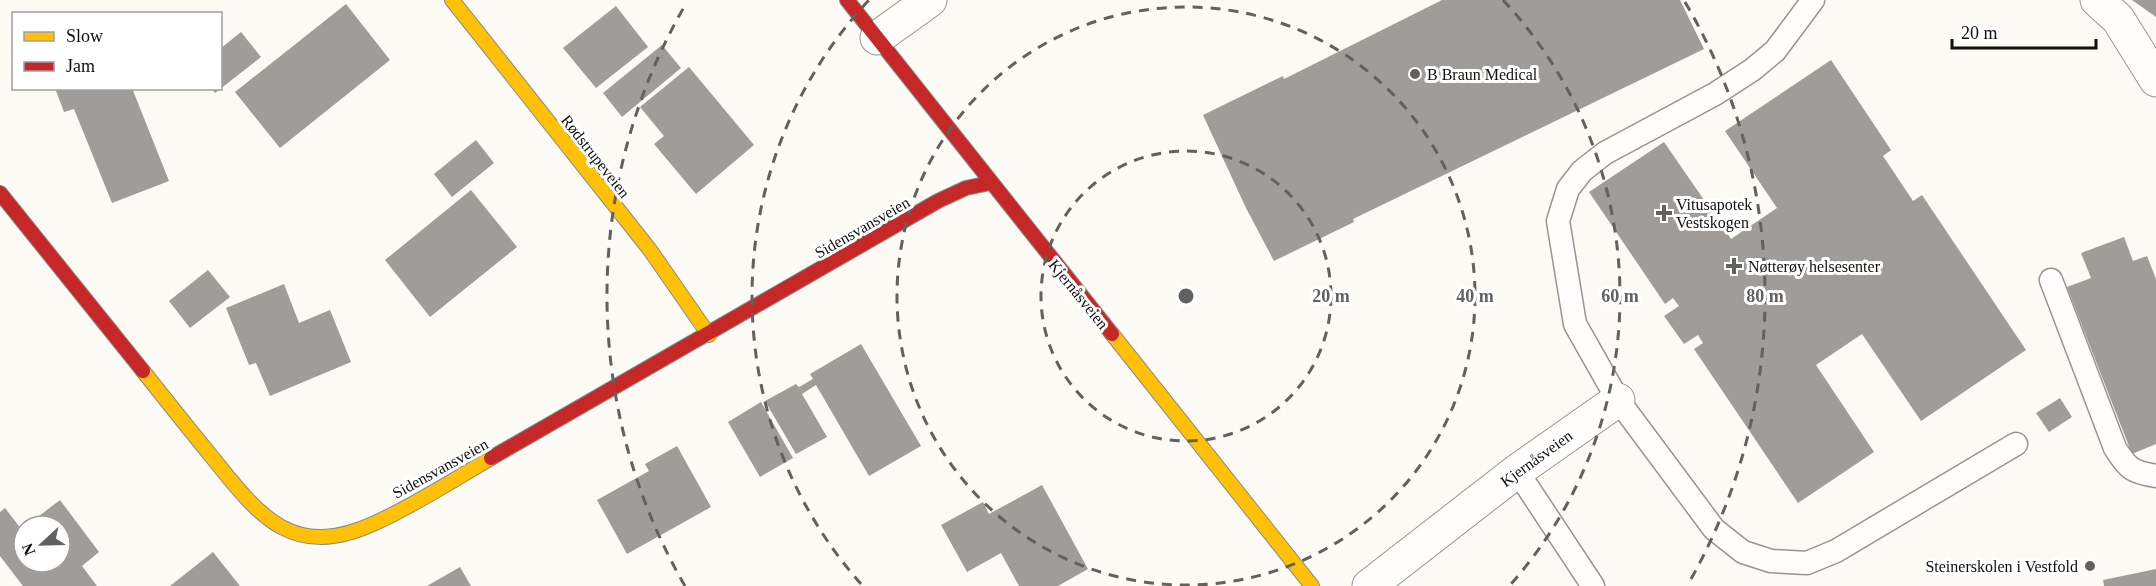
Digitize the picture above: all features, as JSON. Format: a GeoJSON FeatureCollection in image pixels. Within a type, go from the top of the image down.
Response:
{"type":"FeatureCollection","features":[{"type":"Feature","properties":{"kind":"street","name":"Rødstrupeveien"},"geometry":{"type":"LineString","coordinates":[[452,0],[650,250],[709,335]]}},
{"type":"Feature","properties":{"kind":"street","name":"Kjernåsveien"},"geometry":{"type":"LineString","coordinates":[[847,0],[1312,586]]}},
{"type":"Feature","properties":{"kind":"street"},"geometry":{"type":"LineString","coordinates":[[877,38],[930,0]]}},
{"type":"Feature","properties":{"kind":"street"},"geometry":{"type":"LineString","coordinates":[[2097,0],[2118,19],[2156,80]]}},
{"type":"Feature","properties":{"kind":"street","name":"Sidensvansveien"},"geometry":{"type":"LineString","coordinates":[[0,193],[250,505],[283,531],[315,538],[345,533],[374,524],[709,335],[938,201],[966,188],[990,183]]}},
{"type":"Feature","properties":{"kind":"street","name":"Kjernåsveien"},"geometry":{"type":"LineString","coordinates":[[1369,586],[1517,471],[1618,400]]}},
{"type":"Feature","properties":{"kind":"lane"},"geometry":{"type":"LineString","coordinates":[[1813,0],[1775,51],[1752,70],[1715,94],[1605,153],[1582,171],[1568,189],[1558,221],[1575,324],[1618,400],[1714,529],[1743,552],[1772,561],[1807,563],[1836,551],[2016,444]]}},
{"type":"Feature","properties":{"kind":"lane"},"geometry":{"type":"LineString","coordinates":[[2051,280],[2115,448],[2134,472],[2156,476]]}},
{"type":"Feature","properties":{"kind":"lane"},"geometry":{"type":"LineString","coordinates":[[1517,471],[1593,586]]}},
{"type":"Feature","properties":{"kind":"building"},"geometry":{"type":"Polygon","coordinates":[[[1442,0],[1680,0],[1704,49],[1353,219],[1354,222],[1274,261],[1246,208],[1203,115],[1283,76],[1284,79],[1442,0]]]}},
{"type":"Feature","properties":{"kind":"building"},"geometry":{"type":"Polygon","coordinates":[[[2132,0],[2156,0],[2156,17],[2132,0]]]}},
{"type":"Feature","properties":{"kind":"building"},"geometry":{"type":"Polygon","coordinates":[[[346,4],[390,60],[280,148],[235,92],[346,4]]]}},
{"type":"Feature","properties":{"kind":"building"},"geometry":{"type":"Polygon","coordinates":[[[616,6],[648,47],[596,88],[563,48],[616,6]]]}},
{"type":"Feature","properties":{"kind":"building"},"geometry":{"type":"Polygon","coordinates":[[[241,32],[261,57],[222,88],[222,47],[241,32]]]}},
{"type":"Feature","properties":{"kind":"building"},"geometry":{"type":"Polygon","coordinates":[[[662,45],[681,68],[622,117],[603,93],[662,45]]]}},
{"type":"Feature","properties":{"kind":"building"},"geometry":{"type":"Polygon","coordinates":[[[1831,60],[1891,150],[1883,156],[1913,201],[1922,195],[2026,350],[1921,421],[1862,334],[1816,365],[1874,452],[1798,503],[1694,349],[1703,343],[1698,335],[1684,344],[1664,316],[1679,306],[1673,298],[1665,304],[1589,192],[1664,142],[1731,239],[1777,208],[1725,131],[1831,60]]]}},
{"type":"Feature","properties":{"kind":"building"},"geometry":{"type":"Polygon","coordinates":[[[689,67],[754,145],[696,194],[654,144],[664,136],[640,107],[689,67]]]}},
{"type":"Feature","properties":{"kind":"building"},"geometry":{"type":"Polygon","coordinates":[[[56,90],[133,90],[169,181],[112,203],[74,109],[64,112],[56,90]]]}},
{"type":"Feature","properties":{"kind":"building"},"geometry":{"type":"Polygon","coordinates":[[[476,140],[494,163],[452,197],[434,174],[476,140]]]}},
{"type":"Feature","properties":{"kind":"building"},"geometry":{"type":"Polygon","coordinates":[[[471,190],[517,247],[430,317],[385,260],[471,190]]]}},
{"type":"Feature","properties":{"kind":"building"},"geometry":{"type":"Polygon","coordinates":[[[2124,237],[2133,261],[2147,256],[2156,279],[2156,444],[2132,454],[2067,287],[2091,278],[2081,253],[2124,237]]]}},
{"type":"Feature","properties":{"kind":"building"},"geometry":{"type":"Polygon","coordinates":[[[208,270],[230,297],[190,328],[169,301],[208,270]]]}},
{"type":"Feature","properties":{"kind":"building"},"geometry":{"type":"Polygon","coordinates":[[[284,284],[299,323],[330,310],[351,362],[270,396],[256,363],[249,365],[226,308],[284,284]]]}},
{"type":"Feature","properties":{"kind":"building"},"geometry":{"type":"Polygon","coordinates":[[[861,344],[921,446],[869,476],[816,385],[802,394],[827,437],[796,454],[765,401],[796,384],[799,387],[813,379],[810,374],[861,344]]]}},
{"type":"Feature","properties":{"kind":"building"},"geometry":{"type":"Polygon","coordinates":[[[2060,398],[2072,417],[2049,432],[2036,413],[2060,398]]]}},
{"type":"Feature","properties":{"kind":"building"},"geometry":{"type":"Polygon","coordinates":[[[761,402],[793,458],[760,477],[728,422],[761,402]]]}},
{"type":"Feature","properties":{"kind":"building"},"geometry":{"type":"Polygon","coordinates":[[[677,446],[711,507],[627,554],[597,500],[649,471],[645,464],[677,446]]]}},
{"type":"Feature","properties":{"kind":"building"},"geometry":{"type":"Polygon","coordinates":[[[1042,485],[1088,569],[1058,586],[1019,586],[1001,553],[967,572],[941,525],[983,502],[989,514],[1042,485]]]}},
{"type":"Feature","properties":{"kind":"building"},"geometry":{"type":"Polygon","coordinates":[[[60,500],[70,514],[42,514],[60,500]]]}},
{"type":"Feature","properties":{"kind":"building"},"geometry":{"type":"Polygon","coordinates":[[[5,508],[12,517],[12,572],[0,556],[0,512],[5,508]]]}},
{"type":"Feature","properties":{"kind":"building"},"geometry":{"type":"Polygon","coordinates":[[[72,516],[99,552],[82,566],[97,586],[23,586],[14,574],[72,574],[72,516]]]}},
{"type":"Feature","properties":{"kind":"building"},"geometry":{"type":"Polygon","coordinates":[[[213,552],[240,586],[170,586],[213,552]]]}},
{"type":"Feature","properties":{"kind":"building"},"geometry":{"type":"Polygon","coordinates":[[[460,567],[471,586],[427,586],[460,567]]]}},
{"type":"Feature","properties":{"kind":"building"},"geometry":{"type":"Polygon","coordinates":[[[2156,569],[2156,586],[2104,586],[2103,580],[2156,569]]]}},
{"type":"Feature","properties":{"kind":"traffic: slow"},"geometry":{"type":"LineString","coordinates":[[452,0],[650,250],[709,335]]}},
{"type":"Feature","properties":{"kind":"traffic: slow"},"geometry":{"type":"LineString","coordinates":[[1112,334],[1312,586]]}},
{"type":"Feature","properties":{"kind":"traffic: slow"},"geometry":{"type":"LineString","coordinates":[[143,371],[246,498],[280,526],[300,534],[322,537],[346,533],[375,523],[491,458]]}},
{"type":"Feature","properties":{"kind":"traffic: jam"},"geometry":{"type":"LineString","coordinates":[[847,0],[1112,334]]}},
{"type":"Feature","properties":{"kind":"traffic: jam"},"geometry":{"type":"LineString","coordinates":[[491,458],[938,201],[966,188],[990,183]]}},
{"type":"Feature","properties":{"kind":"traffic: jam"},"geometry":{"type":"LineString","coordinates":[[0,193],[143,371]]}},
{"type":"Feature","properties":{"kind":"place","name":"B Braun Medical"},"geometry":{"type":"Point","coordinates":[1415,74]}},
{"type":"Feature","properties":{"kind":"place","name":"Vitusapotek Vestskogen"},"geometry":{"type":"Point","coordinates":[1664,213]}},
{"type":"Feature","properties":{"kind":"place","name":"Nøtterøy helsesenter"},"geometry":{"type":"Point","coordinates":[1734,266]}},
{"type":"Feature","properties":{"kind":"place","name":"Steinerskolen i Vestfold"},"geometry":{"type":"Point","coordinates":[2090,566]}}]}
